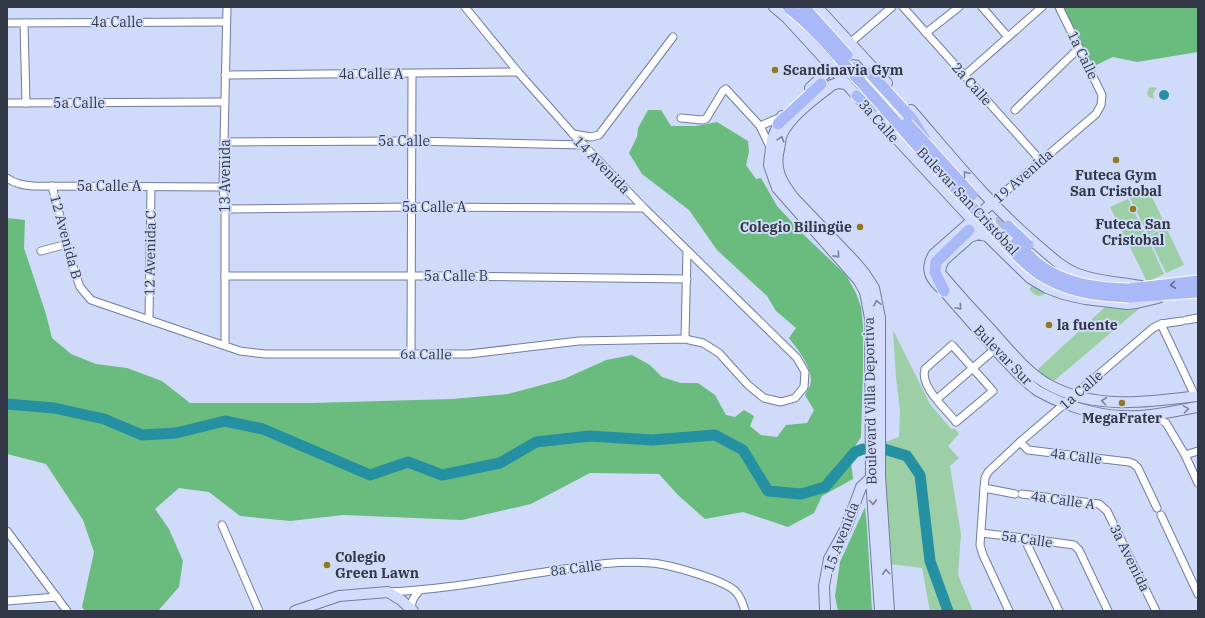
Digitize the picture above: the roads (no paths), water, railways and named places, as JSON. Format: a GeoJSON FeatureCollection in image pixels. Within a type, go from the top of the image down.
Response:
{"type":"FeatureCollection","features":[{"type":"Feature","properties":{"kind":"main road","name":"3a Calle"},"geometry":{"type":"LineString","coordinates":[[774,7],[787,18],[931,177],[970,225],[987,236],[1028,276],[1041,285],[1063,294],[1116,303],[1137,303],[1177,294]]}},
{"type":"Feature","properties":{"kind":"main road","name":"Bulevar San Cristóbal"},"geometry":{"type":"LineString","coordinates":[[804,7],[1012,239],[1041,266],[1070,280],[1089,286],[1130,293],[1147,287],[1198,281]]}},
{"type":"Feature","properties":{"kind":"main road"},"geometry":{"type":"LineString","coordinates":[[817,7],[992,203],[1042,249],[1064,267],[1078,274],[1098,280],[1128,283],[1147,287]]}},
{"type":"Feature","properties":{"kind":"main road","name":"Bulevar San Cristóbal"},"geometry":{"type":"LineString","coordinates":[[789,8],[803,18],[968,203],[1026,263],[1039,274],[1068,288],[1105,296],[1130,293],[1177,294],[1198,292]]}},
{"type":"Feature","properties":{"kind":"main road"},"geometry":{"type":"LineString","coordinates":[[820,54],[826,51],[834,41],[836,27]]}},
{"type":"Feature","properties":{"kind":"main road","name":"Boulevard Villa Deportiva"},"geometry":{"type":"LineString","coordinates":[[807,217],[777,188],[768,165],[770,146],[774,132],[779,121],[788,108],[842,58],[852,54],[861,55]]}},
{"type":"Feature","properties":{"kind":"main road"},"geometry":{"type":"LineString","coordinates":[[870,72],[912,119],[924,136],[928,146]]}},
{"type":"Feature","properties":{"kind":"main road","name":"Boulevard Villa Deportiva"},"geometry":{"type":"LineString","coordinates":[[846,84],[838,83],[832,85],[797,115],[786,128],[780,141],[776,162],[779,174],[785,187],[807,217],[851,270],[865,292],[870,318],[880,611]]}},
{"type":"Feature","properties":{"kind":"main road"},"geometry":{"type":"LineString","coordinates":[[779,121],[821,84]]}},
{"type":"Feature","properties":{"kind":"main road"},"geometry":{"type":"LineString","coordinates":[[857,96],[873,107],[949,190],[968,203]]}},
{"type":"Feature","properties":{"kind":"main road"},"geometry":{"type":"LineString","coordinates":[[931,177],[938,176],[945,170],[949,159],[948,153]]}},
{"type":"Feature","properties":{"kind":"main road","name":"19 Avenida"},"geometry":{"type":"LineString","coordinates":[[929,265],[934,254],[970,225],[992,203]]}},
{"type":"Feature","properties":{"kind":"main road"},"geometry":{"type":"LineString","coordinates":[[946,286],[935,272],[936,262],[970,225]]}},
{"type":"Feature","properties":{"kind":"main road"},"geometry":{"type":"LineString","coordinates":[[1008,226],[1035,253],[1070,280]]}},
{"type":"Feature","properties":{"kind":"main road"},"geometry":{"type":"LineString","coordinates":[[946,286],[940,272],[944,260],[970,236],[978,234],[987,236]]}},
{"type":"Feature","properties":{"kind":"main road"},"geometry":{"type":"LineString","coordinates":[[1028,276],[1043,257],[1042,249]]}},
{"type":"Feature","properties":{"kind":"main road","name":"Bulevar Sur"},"geometry":{"type":"LineString","coordinates":[[929,265],[932,278],[936,284],[946,286],[1026,367],[1050,386],[1074,396],[1122,403],[1158,401],[1196,396]]}},
{"type":"Feature","properties":{"kind":"main road","name":"Bulevar Sur"},"geometry":{"type":"LineString","coordinates":[[946,286],[995,349],[1024,380],[1038,390],[1066,403],[1097,413],[1123,416],[1153,414],[1198,407]]}},
{"type":"Feature","properties":{"kind":"main road","name":"Boulevard Villa Deportiva"},"geometry":{"type":"LineString","coordinates":[[876,477],[889,611]]}},
{"type":"Feature","properties":{"kind":"main road","name":"15 Avenida"},"geometry":{"type":"LineString","coordinates":[[825,611],[824,586],[830,559],[846,528],[861,486],[876,477]]}},
{"type":"Feature","properties":{"kind":"main road"},"geometry":{"type":"LineString","coordinates":[[388,592],[401,600],[412,610]]}},
{"type":"Feature","properties":{"kind":"main road","name":"8a Calle"},"geometry":{"type":"LineString","coordinates":[[295,611],[339,596],[388,592]]}},
{"type":"Feature","properties":{"kind":"street","name":"13 Avenida"},"geometry":{"type":"LineString","coordinates":[[225,345],[225,209],[223,187],[227,7]]}},
{"type":"Feature","properties":{"kind":"street","name":"14 Avenida"},"geometry":{"type":"LineString","coordinates":[[465,7],[518,72],[573,134],[687,251]]}},
{"type":"Feature","properties":{"kind":"street"},"geometry":{"type":"LineString","coordinates":[[850,43],[892,7]]}},
{"type":"Feature","properties":{"kind":"street","name":"2a Calle"},"geometry":{"type":"LineString","coordinates":[[903,7],[1041,161]]}},
{"type":"Feature","properties":{"kind":"street"},"geometry":{"type":"LineString","coordinates":[[926,33],[959,7]]}},
{"type":"Feature","properties":{"kind":"street"},"geometry":{"type":"LineString","coordinates":[[982,7],[1008,37]]}},
{"type":"Feature","properties":{"kind":"street"},"geometry":{"type":"LineString","coordinates":[[965,76],[1042,7]]}},
{"type":"Feature","properties":{"kind":"street","name":"1a Calle"},"geometry":{"type":"LineString","coordinates":[[1059,7],[1102,95],[1101,105]]}},
{"type":"Feature","properties":{"kind":"street","name":"4a Calle"},"geometry":{"type":"LineString","coordinates":[[7,23],[226,22]]}},
{"type":"Feature","properties":{"kind":"street"},"geometry":{"type":"LineString","coordinates":[[24,23],[26,103]]}},
{"type":"Feature","properties":{"kind":"street"},"geometry":{"type":"LineString","coordinates":[[573,134],[591,137],[599,135],[673,37]]}},
{"type":"Feature","properties":{"kind":"street"},"geometry":{"type":"LineString","coordinates":[[1015,110],[1079,48]]}},
{"type":"Feature","properties":{"kind":"street","name":"4a Calle A"},"geometry":{"type":"LineString","coordinates":[[225,75],[518,72]]}},
{"type":"Feature","properties":{"kind":"street"},"geometry":{"type":"LineString","coordinates":[[411,353],[412,74]]}},
{"type":"Feature","properties":{"kind":"street"},"geometry":{"type":"LineString","coordinates":[[680,118],[706,119],[723,91],[726,89],[760,126],[770,146]]}},
{"type":"Feature","properties":{"kind":"street","name":"5a Calle"},"geometry":{"type":"LineString","coordinates":[[7,103],[224,102]]}},
{"type":"Feature","properties":{"kind":"street","name":"19 Avenida"},"geometry":{"type":"LineString","coordinates":[[992,203],[1096,114],[1101,105]]}},
{"type":"Feature","properties":{"kind":"street"},"geometry":{"type":"LineString","coordinates":[[760,126],[779,121]]}},
{"type":"Feature","properties":{"kind":"street","name":"5a Calle"},"geometry":{"type":"LineString","coordinates":[[225,142],[411,141],[584,145]]}},
{"type":"Feature","properties":{"kind":"street","name":"5a Calle A"},"geometry":{"type":"LineString","coordinates":[[7,178],[12,182],[20,184],[52,186],[223,187]]}},
{"type":"Feature","properties":{"kind":"street","name":"12 Avenida B"},"geometry":{"type":"LineString","coordinates":[[52,186],[80,287]]}},
{"type":"Feature","properties":{"kind":"street","name":"12 Avenida C"},"geometry":{"type":"LineString","coordinates":[[150,319],[151,186]]}},
{"type":"Feature","properties":{"kind":"street","name":"5a Calle A"},"geometry":{"type":"LineString","coordinates":[[225,209],[411,207],[644,208]]}},
{"type":"Feature","properties":{"kind":"street"},"geometry":{"type":"LineString","coordinates":[[41,251],[67,244]]}},
{"type":"Feature","properties":{"kind":"street"},"geometry":{"type":"LineString","coordinates":[[686,339],[687,251]]}},
{"type":"Feature","properties":{"kind":"street","name":"6a Calle"},"geometry":{"type":"LineString","coordinates":[[80,287],[91,300],[240,350],[265,354],[470,354],[579,341],[686,339],[703,343],[719,353],[748,385],[764,398],[781,402],[796,398],[804,387],[805,372],[797,358],[687,251]]}},
{"type":"Feature","properties":{"kind":"street","name":"5a Calle B"},"geometry":{"type":"LineString","coordinates":[[225,276],[411,276],[687,279]]}},
{"type":"Feature","properties":{"kind":"street","name":"1a Calle"},"geometry":{"type":"LineString","coordinates":[[984,488],[985,478],[988,472],[1020,442],[1153,328],[1161,324],[1198,318]]}},
{"type":"Feature","properties":{"kind":"street"},"geometry":{"type":"LineString","coordinates":[[1161,324],[1196,396]]}},
{"type":"Feature","properties":{"kind":"street"},"geometry":{"type":"LineString","coordinates":[[952,345],[973,369],[992,392],[956,422],[926,386],[923,373],[925,369],[952,345]]}},
{"type":"Feature","properties":{"kind":"street"},"geometry":{"type":"LineString","coordinates":[[937,400],[995,349]]}},
{"type":"Feature","properties":{"kind":"street"},"geometry":{"type":"LineString","coordinates":[[1158,401],[1165,406],[1167,412],[1166,423]]}},
{"type":"Feature","properties":{"kind":"street"},"geometry":{"type":"LineString","coordinates":[[1153,414],[1166,423],[1184,454],[1198,483]]}},
{"type":"Feature","properties":{"kind":"street","name":"4a Calle"},"geometry":{"type":"LineString","coordinates":[[1020,442],[1028,450],[1129,462],[1134,464],[1138,468],[1198,594]]}},
{"type":"Feature","properties":{"kind":"street"},"geometry":{"type":"LineString","coordinates":[[1184,454],[1198,451]]}},
{"type":"Feature","properties":{"kind":"street","name":"4a Calle A"},"geometry":{"type":"LineString","coordinates":[[984,488],[1018,494],[1099,504],[1104,507]]}},
{"type":"Feature","properties":{"kind":"street"},"geometry":{"type":"LineString","coordinates":[[984,488],[980,545],[983,555],[1009,611]]}},
{"type":"Feature","properties":{"kind":"street","name":"3a Avenida"},"geometry":{"type":"LineString","coordinates":[[1104,507],[1156,611]]}},
{"type":"Feature","properties":{"kind":"street"},"geometry":{"type":"LineString","coordinates":[[222,525],[259,611]]}},
{"type":"Feature","properties":{"kind":"street"},"geometry":{"type":"LineString","coordinates":[[7,531],[68,611]]}},
{"type":"Feature","properties":{"kind":"street","name":"5a Calle"},"geometry":{"type":"LineString","coordinates":[[981,533],[1074,546],[1079,550],[1108,611]]}},
{"type":"Feature","properties":{"kind":"street"},"geometry":{"type":"LineString","coordinates":[[1024,538],[1059,611]]}},
{"type":"Feature","properties":{"kind":"street","name":"8a Calle"},"geometry":{"type":"LineString","coordinates":[[388,592],[419,591],[587,566],[628,562],[652,563],[700,574],[736,591],[741,598],[745,611]]}},
{"type":"Feature","properties":{"kind":"street"},"geometry":{"type":"LineString","coordinates":[[412,610],[411,605],[413,597],[419,591]]}},
{"type":"Feature","properties":{"kind":"street"},"geometry":{"type":"LineString","coordinates":[[7,601],[57,597]]}},
{"type":"Feature","properties":{"kind":"waterway"},"geometry":{"type":"LineString","coordinates":[[7,404],[54,408],[104,419],[142,435],[176,433],[225,421],[263,429],[370,475],[408,462],[442,475],[500,463],[536,442],[590,436],[652,440],[715,435],[743,450],[768,491],[801,494],[825,487],[855,452],[863,449]]}},
{"type":"Feature","properties":{"kind":"waterway"},"geometry":{"type":"LineString","coordinates":[[884,449],[907,456],[920,475],[930,561],[948,611]]}},
{"type":"Feature","properties":{"kind":"tunnel"},"geometry":{"type":"LineString","coordinates":[[821,84],[832,76],[852,68],[865,69],[870,73]]}},
{"type":"Feature","properties":{"kind":"tunnel"},"geometry":{"type":"LineString","coordinates":[[980,226],[991,223],[1004,224],[1008,226]]}},
{"type":"Feature","properties":{"kind":"place","name":"Scandinavia Gym"},"geometry":{"type":"Point","coordinates":[775,70]}},
{"type":"Feature","properties":{"kind":"place","name":"Futeca Gym San Cristobal"},"geometry":{"type":"Point","coordinates":[1116,160]}},
{"type":"Feature","properties":{"kind":"place","name":"Futeca San Cristobal"},"geometry":{"type":"Point","coordinates":[1133,209]}},
{"type":"Feature","properties":{"kind":"place","name":"Colegio Bilingüe"},"geometry":{"type":"Point","coordinates":[860,227]}},
{"type":"Feature","properties":{"kind":"place","name":"la fuente"},"geometry":{"type":"Point","coordinates":[1049,325]}},
{"type":"Feature","properties":{"kind":"place","name":"MegaFrater"},"geometry":{"type":"Point","coordinates":[1122,403]}},
{"type":"Feature","properties":{"kind":"place","name":"Colegio Green Lawn"},"geometry":{"type":"Point","coordinates":[327,565]}}]}
